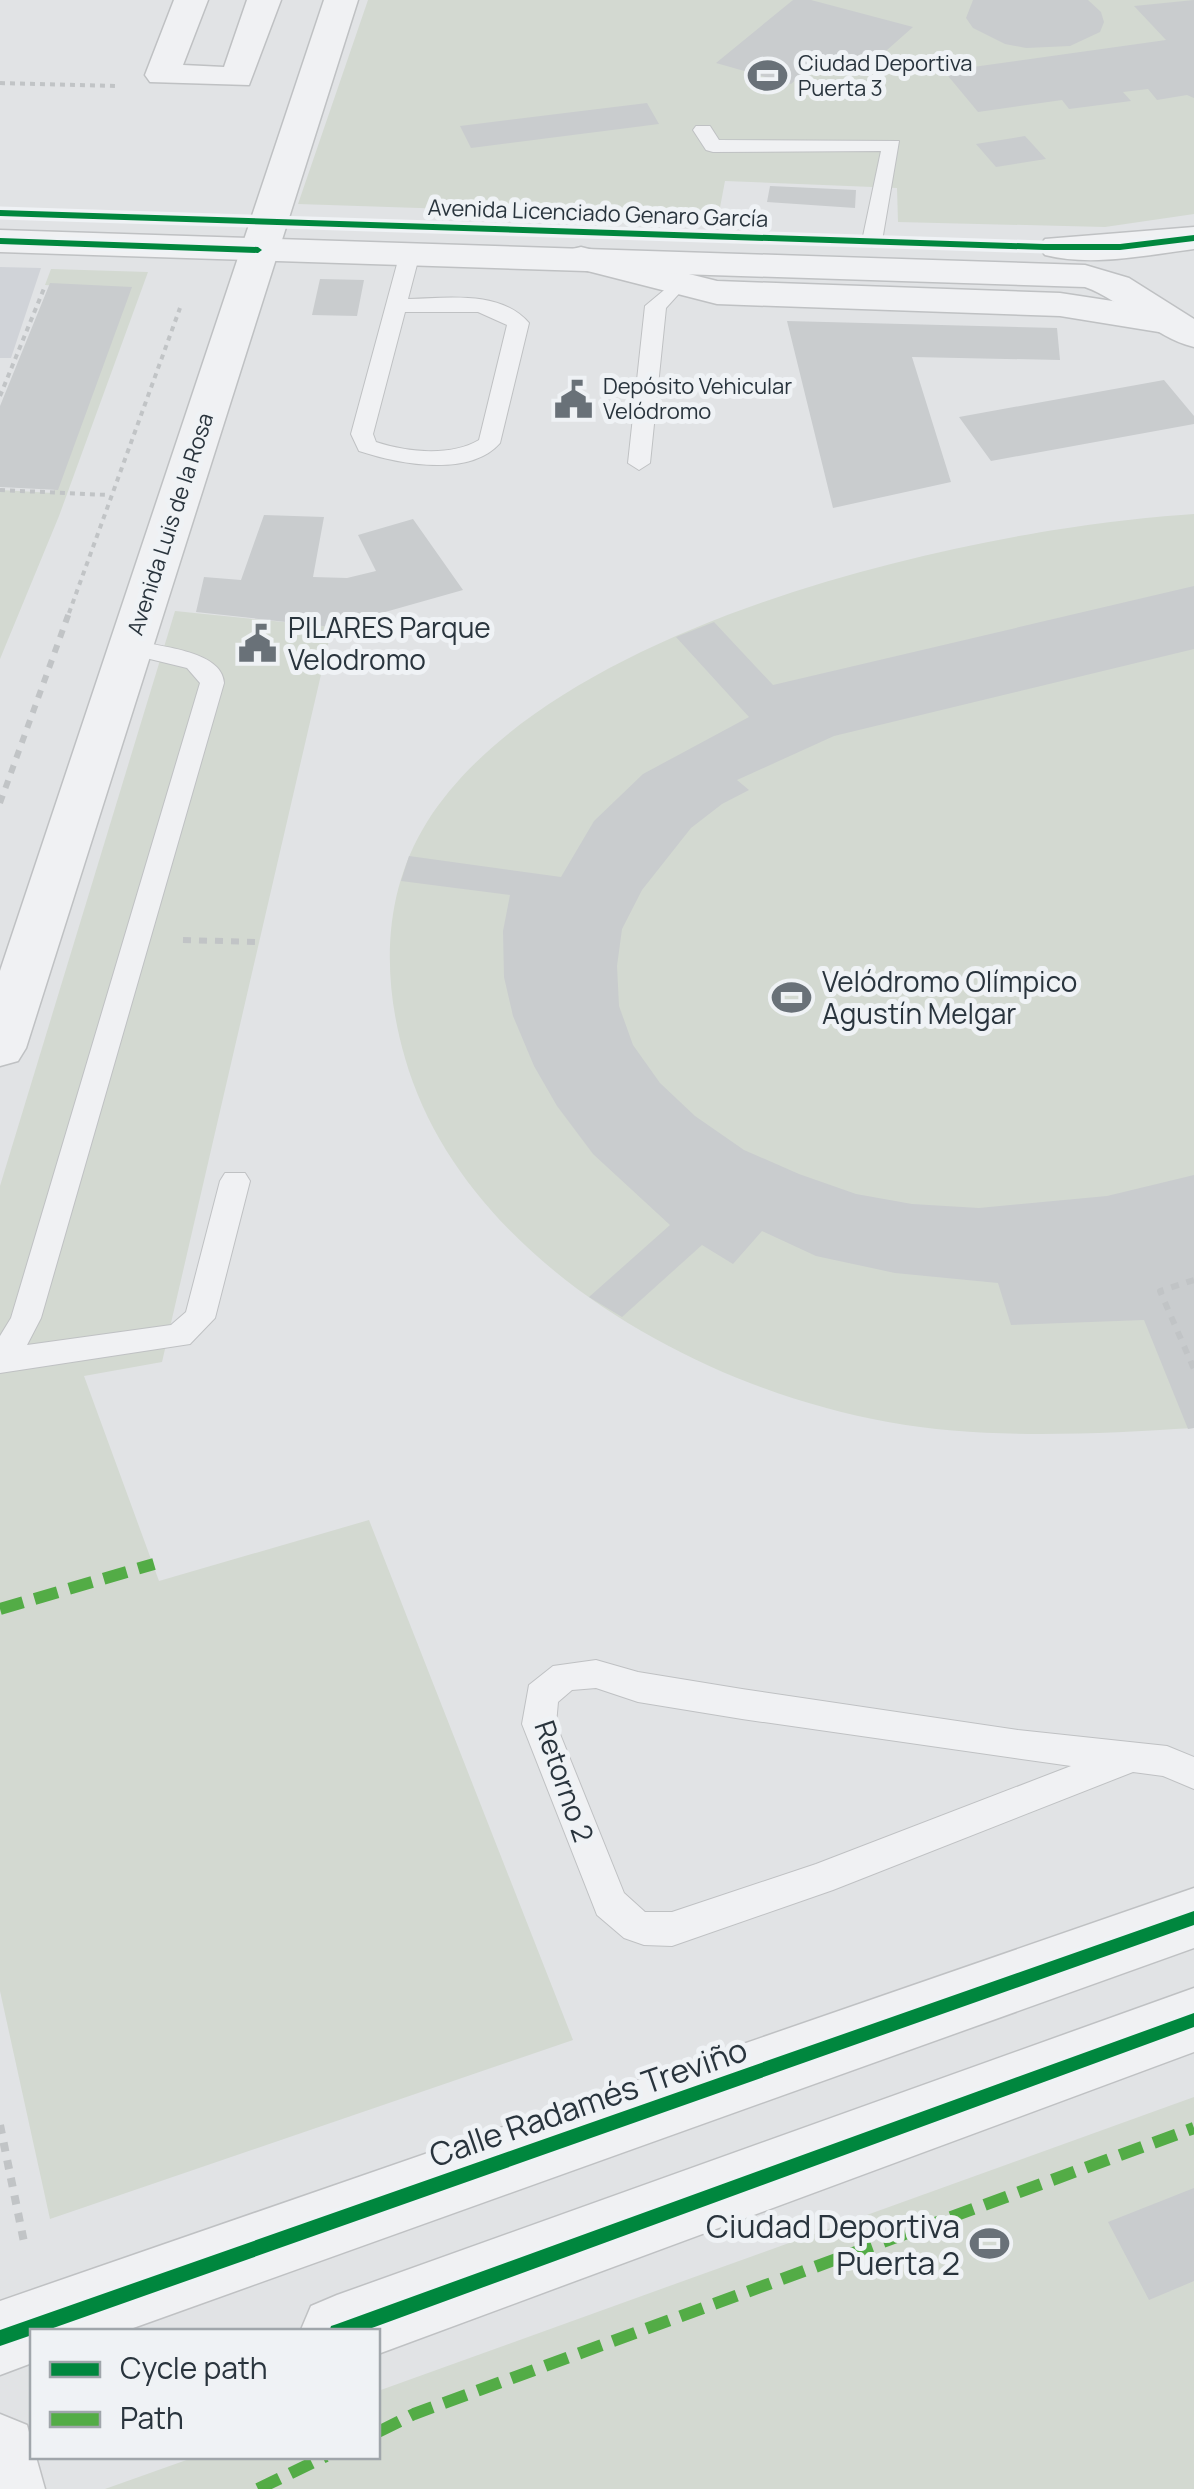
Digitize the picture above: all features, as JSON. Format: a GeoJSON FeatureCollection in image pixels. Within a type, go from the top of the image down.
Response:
{"type":"FeatureCollection","features":[{"type":"Feature","properties":{"kind":"street"},"geometry":{"type":"LineString","coordinates":[[191,0],[162,75],[237,78],[264,0]]}},
{"type":"Feature","properties":{"kind":"street","name":"Avenida Luis de la Rosa"},"geometry":{"type":"LineString","coordinates":[[0,1048],[341,0]]}},
{"type":"Feature","properties":{"kind":"street","name":"Avenida Licenciado Genaro García"},"geometry":{"type":"LineString","coordinates":[[0,212],[410,253],[1085,276],[1114,281],[1180,328]]}},
{"type":"Feature","properties":{"kind":"street","name":"Avenida Licenciado Genaro García"},"geometry":{"type":"LineString","coordinates":[[0,241],[262,237],[872,241],[1120,247],[1194,238]]}},
{"type":"Feature","properties":{"kind":"street","name":"Avenida Licenciado Genaro García"},"geometry":{"type":"LineString","coordinates":[[582,258],[675,287],[738,295],[1082,307],[1180,328]]}},
{"type":"Feature","properties":{"kind":"street","name":"Calle Radamés Treviño"},"geometry":{"type":"LineString","coordinates":[[0,2338],[1194,1918]]}},
{"type":"Feature","properties":{"kind":"street"},"geometry":{"type":"LineString","coordinates":[[346,2329],[1194,2020]]}},
{"type":"Feature","properties":{"kind":"street"},"geometry":{"type":"LineString","coordinates":[[7,2489],[0,2452],[30,2443]]}},
{"type":"Feature","properties":{"kind":"lane"},"geometry":{"type":"LineString","coordinates":[[704,130],[713,146],[892,145],[872,241]]}},
{"type":"Feature","properties":{"kind":"lane"},"geometry":{"type":"LineString","coordinates":[[398,306],[494,307],[509,313],[518,323],[489,443],[480,450],[465,455],[380,452],[367,446],[362,434],[410,253]]}},
{"type":"Feature","properties":{"kind":"lane"},"geometry":{"type":"LineString","coordinates":[[640,463],[656,306],[675,287]]}},
{"type":"Feature","properties":{"kind":"lane"},"geometry":{"type":"LineString","coordinates":[[0,1357],[13,1343],[26,1318],[212,675],[196,664],[130,647]]}},
{"type":"Feature","properties":{"kind":"lane"},"geometry":{"type":"LineString","coordinates":[[0,1357],[179,1336],[192,1328],[200,1318],[235,1181]]}},
{"type":"Feature","properties":{"kind":"lane","name":"Retorno 2"},"geometry":{"type":"LineString","coordinates":[[1133,1757],[820,1878],[672,1928],[648,1931],[624,1922],[610,1903],[539,1724],[541,1696],[564,1676],[596,1674],[638,1687],[742,1704],[1018,1745],[1133,1757],[1167,1762],[1194,1774]]}},
{"type":"Feature","properties":{"kind":"path"},"geometry":{"type":"LineString","coordinates":[[0,83],[138,86],[162,75]]}},
{"type":"Feature","properties":{"kind":"path"},"geometry":{"type":"LineString","coordinates":[[0,396],[63,243]]}},
{"type":"Feature","properties":{"kind":"path"},"geometry":{"type":"LineString","coordinates":[[0,802],[108,495],[185,296]]}},
{"type":"Feature","properties":{"kind":"path"},"geometry":{"type":"LineString","coordinates":[[0,490],[108,495]]}},
{"type":"Feature","properties":{"kind":"path"},"geometry":{"type":"LineString","coordinates":[[137,938],[258,942]]}},
{"type":"Feature","properties":{"kind":"path"},"geometry":{"type":"LineString","coordinates":[[1194,1280],[1160,1291],[1194,1369]]}},
{"type":"Feature","properties":{"kind":"path"},"geometry":{"type":"LineString","coordinates":[[0,2126],[24,2242]]}},
{"type":"Feature","properties":{"kind":"shaded area","name":"Ciudad Deportiva Puerta 3"},"geometry":{"type":"Polygon","coordinates":[[[368,0],[1194,0],[1194,214],[1105,227],[898,222],[897,188],[725,181],[718,218],[298,204],[368,0]]]}},
{"type":"Feature","properties":{"kind":"shaded area"},"geometry":{"type":"Polygon","coordinates":[[[0,267],[41,268],[11,358],[0,358],[0,267]]]}},
{"type":"Feature","properties":{"kind":"shaded area"},"geometry":{"type":"Polygon","coordinates":[[[51,269],[148,272],[59,516],[0,659],[0,490],[53,493],[127,290],[45,285],[51,269]]]}},
{"type":"Feature","properties":{"kind":"shaded area","name":"Velódromo Olímpico Agustín Melgar"},"geometry":{"type":"Polygon","coordinates":[[[1194,514],[1194,1428],[1079,1433],[964,1431],[888,1422],[814,1405],[739,1379],[665,1344],[596,1302],[532,1252],[477,1194],[434,1129],[405,1058],[392,998],[391,937],[401,878],[427,822],[487,752],[569,691],[667,640],[774,598],[887,565],[998,540],[1102,523],[1194,514]]]}},
{"type":"Feature","properties":{"kind":"shaded area"},"geometry":{"type":"Polygon","coordinates":[[[175,611],[332,627],[162,1362],[84,1376],[159,1581],[369,1520],[573,2040],[50,2219],[0,1991],[0,1186],[175,611]]]}},
{"type":"Feature","properties":{"kind":"shaded area","name":"Ciudad Deportiva Puerta 2"},"geometry":{"type":"Polygon","coordinates":[[[1194,2097],[1194,2489],[105,2489],[189,2459],[380,2459],[380,2390],[1194,2097]]]}},
{"type":"Feature","properties":{"kind":"building"},"geometry":{"type":"Polygon","coordinates":[[[793,0],[811,0],[913,27],[861,73],[817,61],[791,84],[716,63],[793,0]]]}},
{"type":"Feature","properties":{"kind":"building"},"geometry":{"type":"Polygon","coordinates":[[[973,0],[1088,0],[1101,12],[1104,22],[1100,32],[1070,46],[1026,48],[1005,44],[973,28],[966,18],[973,0]]]}},
{"type":"Feature","properties":{"kind":"building"},"geometry":{"type":"Polygon","coordinates":[[[1194,0],[1194,98],[1187,95],[1157,100],[1148,89],[1123,92],[1131,101],[1069,109],[1062,100],[978,112],[944,71],[1166,40],[1134,6],[1194,0]]]}},
{"type":"Feature","properties":{"kind":"building"},"geometry":{"type":"Polygon","coordinates":[[[647,103],[659,124],[471,148],[460,126],[647,103]]]}},
{"type":"Feature","properties":{"kind":"building"},"geometry":{"type":"Polygon","coordinates":[[[1025,136],[1046,159],[996,167],[976,144],[1025,136]]]}},
{"type":"Feature","properties":{"kind":"building"},"geometry":{"type":"Polygon","coordinates":[[[770,186],[856,190],[855,208],[767,202],[770,186]]]}},
{"type":"Feature","properties":{"kind":"building"},"geometry":{"type":"Polygon","coordinates":[[[320,279],[364,280],[357,316],[312,315],[320,279]]]}},
{"type":"Feature","properties":{"kind":"building"},"geometry":{"type":"Polygon","coordinates":[[[50,283],[132,287],[58,490],[0,487],[0,406],[50,283]]]}},
{"type":"Feature","properties":{"kind":"building"},"geometry":{"type":"Polygon","coordinates":[[[787,321],[1057,328],[1060,360],[912,357],[951,482],[833,508],[787,321]]]}},
{"type":"Feature","properties":{"kind":"building"},"geometry":{"type":"Polygon","coordinates":[[[1164,380],[1194,416],[1194,424],[991,461],[959,417],[1164,380]]]}},
{"type":"Feature","properties":{"kind":"building"},"geometry":{"type":"Polygon","coordinates":[[[264,515],[324,517],[313,577],[347,578],[376,571],[358,535],[413,519],[463,590],[332,627],[196,612],[204,577],[241,580],[264,515]]]}},
{"type":"Feature","properties":{"kind":"building"},"geometry":{"type":"Polygon","coordinates":[[[1194,586],[1194,649],[834,736],[737,780],[749,790],[722,804],[691,828],[642,890],[622,929],[617,966],[619,1006],[633,1045],[660,1083],[695,1116],[744,1150],[799,1174],[856,1194],[912,1204],[979,1208],[1107,1196],[1194,1175],[1194,1428],[1188,1429],[1144,1320],[1011,1325],[998,1283],[895,1273],[816,1256],[762,1231],[733,1264],[702,1245],[622,1317],[589,1297],[670,1225],[593,1154],[557,1106],[534,1066],[513,1016],[504,977],[503,931],[510,895],[401,881],[409,856],[561,877],[594,821],[643,774],[749,717],[676,637],[714,622],[773,685],[1194,586]]]}},
{"type":"Feature","properties":{"kind":"building"},"geometry":{"type":"Polygon","coordinates":[[[1194,2188],[1194,2281],[1149,2300],[1108,2222],[1194,2188]]]}},
{"type":"Feature","properties":{"kind":"marked path"},"geometry":{"type":"LineString","coordinates":[[0,1609],[154,1564]]}},
{"type":"Feature","properties":{"kind":"marked path"},"geometry":{"type":"LineString","coordinates":[[380,2431],[414,2414],[1194,2128]]}},
{"type":"Feature","properties":{"kind":"marked path"},"geometry":{"type":"LineString","coordinates":[[258,2489],[320,2459]]}},
{"type":"Feature","properties":{"kind":"cycle path"},"geometry":{"type":"LineString","coordinates":[[0,213],[1044,247],[1120,247],[1194,238]]}},
{"type":"Feature","properties":{"kind":"cycle path"},"geometry":{"type":"LineString","coordinates":[[0,241],[258,250]]}},
{"type":"Feature","properties":{"kind":"cycle path"},"geometry":{"type":"LineString","coordinates":[[0,2338],[1194,1918]]}},
{"type":"Feature","properties":{"kind":"cycle path"},"geometry":{"type":"LineString","coordinates":[[345,2329],[1194,2020]]}},
{"type":"Feature","properties":{"kind":"place","name":"Ciudad Deportiva Puerta 3"},"geometry":{"type":"Point","coordinates":[768,76]}},
{"type":"Feature","properties":{"kind":"place","name":"Depósito Vehicular Velódromo"},"geometry":{"type":"Point","coordinates":[573,399]}},
{"type":"Feature","properties":{"kind":"place","name":"PILARES Parque Velodromo"},"geometry":{"type":"Point","coordinates":[258,643]}},
{"type":"Feature","properties":{"kind":"place","name":"Velódromo Olímpico Agustín Melgar"},"geometry":{"type":"Point","coordinates":[792,997]}},
{"type":"Feature","properties":{"kind":"place","name":"Ciudad Deportiva Puerta 2"},"geometry":{"type":"Point","coordinates":[990,2244]}}]}
